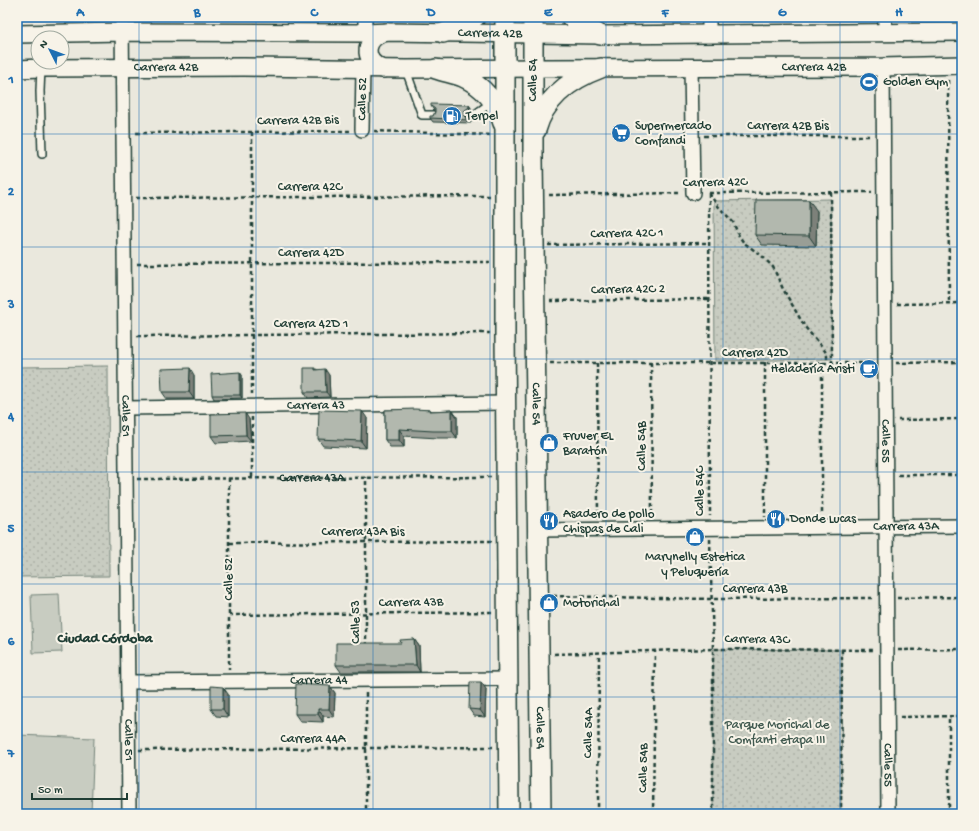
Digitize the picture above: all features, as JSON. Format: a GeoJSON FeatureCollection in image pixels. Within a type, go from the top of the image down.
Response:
{"type":"FeatureCollection","features":[{"type":"Feature","properties":{"kind":"main road"},"geometry":{"type":"LineString","coordinates":[[443,33],[457,28],[475,17]]}},
{"type":"Feature","properties":{"kind":"main road"},"geometry":{"type":"LineString","coordinates":[[571,17],[600,35]]}},
{"type":"Feature","properties":{"kind":"main road"},"geometry":{"type":"LineString","coordinates":[[501,135],[505,68],[505,25]]}},
{"type":"Feature","properties":{"kind":"main road","name":"Calle 54"},"geometry":{"type":"LineString","coordinates":[[533,25],[533,159],[541,814]]}},
{"type":"Feature","properties":{"kind":"main road"},"geometry":{"type":"LineString","coordinates":[[533,159],[534,142],[538,125],[545,109],[569,83],[584,74],[601,68]]}},
{"type":"Feature","properties":{"kind":"main road"},"geometry":{"type":"LineString","coordinates":[[436,69],[455,74],[472,82],[493,102],[501,118],[506,403],[509,814]]}},
{"type":"Feature","properties":{"kind":"street","name":"Carrera 42B"},"geometry":{"type":"LineString","coordinates":[[17,34],[122,24],[365,25],[389,32],[443,33],[505,25],[533,25],[600,35],[709,25],[885,25],[962,32]]}},
{"type":"Feature","properties":{"kind":"street","name":"Calle 51"},"geometry":{"type":"LineString","coordinates":[[122,24],[129,814]]}},
{"type":"Feature","properties":{"kind":"street"},"geometry":{"type":"LineString","coordinates":[[383,69],[373,64],[368,54],[368,48],[377,34],[389,32]]}},
{"type":"Feature","properties":{"kind":"street","name":"Carrera 42B"},"geometry":{"type":"LineString","coordinates":[[70,68],[244,67],[363,68],[406,70],[505,68],[883,67],[962,65]]}},
{"type":"Feature","properties":{"kind":"street"},"geometry":{"type":"LineString","coordinates":[[691,67],[693,193]]}},
{"type":"Feature","properties":{"kind":"street","name":"Calle 55"},"geometry":{"type":"LineString","coordinates":[[883,67],[888,814]]}},
{"type":"Feature","properties":{"kind":"street","name":"Carrera 42B"},"geometry":{"type":"LineString","coordinates":[[17,69],[30,68]]}},
{"type":"Feature","properties":{"kind":"street","name":"Calle 52"},"geometry":{"type":"LineString","coordinates":[[362,130],[363,68]]}},
{"type":"Feature","properties":{"kind":"street","name":"Carrera 43"},"geometry":{"type":"LineString","coordinates":[[125,408],[506,403]]}},
{"type":"Feature","properties":{"kind":"street","name":"Carrera 43A"},"geometry":{"type":"LineString","coordinates":[[537,530],[962,526]]}},
{"type":"Feature","properties":{"kind":"street","name":"Carrera 44"},"geometry":{"type":"LineString","coordinates":[[128,682],[229,680],[366,681],[509,679]]}},
{"type":"Feature","properties":{"kind":"lane"},"geometry":{"type":"LineString","coordinates":[[41,70],[42,154]]}},
{"type":"Feature","properties":{"kind":"lane"},"geometry":{"type":"LineString","coordinates":[[406,70],[422,115],[433,115]]}},
{"type":"Feature","properties":{"kind":"lane"},"geometry":{"type":"LineString","coordinates":[[471,116],[493,102]]}},
{"type":"Feature","properties":{"kind":"path"},"geometry":{"type":"LineString","coordinates":[[948,77],[949,303]]}},
{"type":"Feature","properties":{"kind":"path","name":"Carrera 42B Bis"},"geometry":{"type":"LineString","coordinates":[[123,133],[362,130],[501,135]]}},
{"type":"Feature","properties":{"kind":"path"},"geometry":{"type":"LineString","coordinates":[[252,132],[252,478]]}},
{"type":"Feature","properties":{"kind":"path","name":"Carrera 42B Bis"},"geometry":{"type":"LineString","coordinates":[[692,136],[884,136]]}},
{"type":"Feature","properties":{"kind":"path"},"geometry":{"type":"LineString","coordinates":[[831,192],[832,362]]}},
{"type":"Feature","properties":{"kind":"path","name":"Carrera 42C"},"geometry":{"type":"LineString","coordinates":[[547,195],[884,192]]}},
{"type":"Feature","properties":{"kind":"path"},"geometry":{"type":"LineString","coordinates":[[709,193],[717,205],[733,222],[744,243],[761,254],[773,267],[782,289],[805,328],[825,351],[827,362]]}},
{"type":"Feature","properties":{"kind":"path","name":"Calle 54C"},"geometry":{"type":"LineString","coordinates":[[709,193],[713,814]]}},
{"type":"Feature","properties":{"kind":"path","name":"Carrera 42C"},"geometry":{"type":"LineString","coordinates":[[124,198],[497,196]]}},
{"type":"Feature","properties":{"kind":"path","name":"Carrera 42C 1"},"geometry":{"type":"LineString","coordinates":[[545,245],[709,243]]}},
{"type":"Feature","properties":{"kind":"path","name":"Carrera 42D"},"geometry":{"type":"LineString","coordinates":[[124,265],[497,262]]}},
{"type":"Feature","properties":{"kind":"path","name":"Carrera 42C 2"},"geometry":{"type":"LineString","coordinates":[[547,301],[709,299]]}},
{"type":"Feature","properties":{"kind":"path"},"geometry":{"type":"LineString","coordinates":[[885,305],[962,303]]}},
{"type":"Feature","properties":{"kind":"path","name":"Carrera 42D 1"},"geometry":{"type":"LineString","coordinates":[[125,336],[497,333]]}},
{"type":"Feature","properties":{"kind":"path"},"geometry":{"type":"LineString","coordinates":[[765,362],[765,528]]}},
{"type":"Feature","properties":{"kind":"path"},"geometry":{"type":"LineString","coordinates":[[822,362],[822,527]]}},
{"type":"Feature","properties":{"kind":"path","name":"Carrera 42D"},"geometry":{"type":"LineString","coordinates":[[548,363],[962,362]]}},
{"type":"Feature","properties":{"kind":"path"},"geometry":{"type":"LineString","coordinates":[[597,363],[598,529]]}},
{"type":"Feature","properties":{"kind":"path","name":"Calle 54B"},"geometry":{"type":"LineString","coordinates":[[651,363],[652,529]]}},
{"type":"Feature","properties":{"kind":"path"},"geometry":{"type":"LineString","coordinates":[[886,420],[962,419]]}},
{"type":"Feature","properties":{"kind":"path"},"geometry":{"type":"LineString","coordinates":[[886,476],[962,475]]}},
{"type":"Feature","properties":{"kind":"path","name":"Carrera 43A"},"geometry":{"type":"LineString","coordinates":[[126,479],[497,476]]}},
{"type":"Feature","properties":{"kind":"path","name":"Calle 52"},"geometry":{"type":"LineString","coordinates":[[229,478],[229,680]]}},
{"type":"Feature","properties":{"kind":"path","name":"Calle 53"},"geometry":{"type":"LineString","coordinates":[[366,478],[366,651]]}},
{"type":"Feature","properties":{"kind":"path","name":"Carrera 43A Bis"},"geometry":{"type":"LineString","coordinates":[[229,543],[498,541]]}},
{"type":"Feature","properties":{"kind":"path","name":"Carrera 43B"},"geometry":{"type":"LineString","coordinates":[[549,596],[711,599],[962,597]]}},
{"type":"Feature","properties":{"kind":"path","name":"Carrera 43B"},"geometry":{"type":"LineString","coordinates":[[229,615],[497,612]]}},
{"type":"Feature","properties":{"kind":"path","name":"Carrera 43C"},"geometry":{"type":"LineString","coordinates":[[551,654],[713,649],[962,649]]}},
{"type":"Feature","properties":{"kind":"path"},"geometry":{"type":"LineString","coordinates":[[841,814],[842,650]]}},
{"type":"Feature","properties":{"kind":"path","name":"Calle 54B"},"geometry":{"type":"LineString","coordinates":[[653,814],[655,651]]}},
{"type":"Feature","properties":{"kind":"path","name":"Calle 54A"},"geometry":{"type":"LineString","coordinates":[[598,814],[599,653]]}},
{"type":"Feature","properties":{"kind":"path"},"geometry":{"type":"LineString","coordinates":[[366,681],[366,814]]}},
{"type":"Feature","properties":{"kind":"path"},"geometry":{"type":"LineString","coordinates":[[949,716],[949,814]]}},
{"type":"Feature","properties":{"kind":"path"},"geometry":{"type":"LineString","coordinates":[[887,717],[962,716]]}},
{"type":"Feature","properties":{"kind":"path","name":"Carrera 44A"},"geometry":{"type":"LineString","coordinates":[[129,750],[498,747]]}},
{"type":"Feature","properties":{"kind":"shaded area"},"geometry":{"type":"Polygon","coordinates":[[[365,17],[475,17],[471,21],[365,33],[365,17]]]}},
{"type":"Feature","properties":{"kind":"green space"},"geometry":{"type":"Polygon","coordinates":[[[17,17],[114,17],[114,19],[17,19],[17,17]]]}},
{"type":"Feature","properties":{"kind":"green space"},"geometry":{"type":"Polygon","coordinates":[[[831,199],[832,359],[715,361],[714,201],[831,199]]]}},
{"type":"Feature","properties":{"kind":"green space"},"geometry":{"type":"Polygon","coordinates":[[[108,366],[109,576],[17,577],[17,367],[108,366]]]}},
{"type":"Feature","properties":{"kind":"green space"},"geometry":{"type":"Polygon","coordinates":[[[59,594],[62,652],[33,653],[31,595],[59,594]]]}},
{"type":"Feature","properties":{"kind":"green space","name":"Parque Morichal de Comfanti etapa III"},"geometry":{"type":"Polygon","coordinates":[[[713,649],[842,650],[841,814],[713,814],[713,649]]]}},
{"type":"Feature","properties":{"kind":"green space"},"geometry":{"type":"Polygon","coordinates":[[[17,735],[94,738],[91,814],[17,814],[17,735]]]}},
{"type":"Feature","properties":{"kind":"building","name":"Terpel"},"geometry":{"type":"Polygon","coordinates":[[[431,104],[469,105],[469,107],[464,111],[464,114],[468,120],[430,118],[430,116],[433,116],[435,112],[435,109],[431,106],[431,104]]]}},
{"type":"Feature","properties":{"kind":"building"},"geometry":{"type":"Polygon","coordinates":[[[756,200],[809,200],[809,236],[755,235],[756,200]]]}},
{"type":"Feature","properties":{"kind":"building"},"geometry":{"type":"Polygon","coordinates":[[[190,368],[189,392],[162,392],[161,369],[190,368]]]}},
{"type":"Feature","properties":{"kind":"building"},"geometry":{"type":"Polygon","coordinates":[[[304,368],[315,368],[315,370],[325,369],[326,392],[304,392],[304,368]]]}},
{"type":"Feature","properties":{"kind":"building"},"geometry":{"type":"Polygon","coordinates":[[[240,372],[240,395],[212,395],[211,374],[240,372]]]}},
{"type":"Feature","properties":{"kind":"building"},"geometry":{"type":"Polygon","coordinates":[[[319,410],[362,411],[361,441],[318,439],[319,410]]]}},
{"type":"Feature","properties":{"kind":"building"},"geometry":{"type":"Polygon","coordinates":[[[385,410],[431,410],[430,411],[452,410],[452,431],[399,429],[399,440],[385,440],[385,410]]]}},
{"type":"Feature","properties":{"kind":"building"},"geometry":{"type":"Polygon","coordinates":[[[245,413],[246,435],[211,436],[211,414],[245,413]]]}},
{"type":"Feature","properties":{"kind":"building"},"geometry":{"type":"Polygon","coordinates":[[[414,639],[416,665],[336,665],[336,643],[401,643],[400,640],[414,639]]]}},
{"type":"Feature","properties":{"kind":"building"},"geometry":{"type":"Polygon","coordinates":[[[470,682],[481,682],[480,710],[469,709],[470,682]]]}},
{"type":"Feature","properties":{"kind":"building"},"geometry":{"type":"Polygon","coordinates":[[[296,684],[330,686],[329,709],[318,709],[318,714],[295,714],[296,684]]]}},
{"type":"Feature","properties":{"kind":"building"},"geometry":{"type":"Polygon","coordinates":[[[211,686],[223,687],[223,709],[211,709],[211,686]]]}},
{"type":"Feature","properties":{"kind":"place","name":"Golden Gym"},"geometry":{"type":"Point","coordinates":[869,82]}},
{"type":"Feature","properties":{"kind":"place","name":"Terpel"},"geometry":{"type":"Point","coordinates":[452,116]}},
{"type":"Feature","properties":{"kind":"place","name":"Supermercado Comfandi"},"geometry":{"type":"Point","coordinates":[621,133]}},
{"type":"Feature","properties":{"kind":"place","name":"Heladería Aristi"},"geometry":{"type":"Point","coordinates":[869,369]}},
{"type":"Feature","properties":{"kind":"place","name":"Fruver EL Baratón"},"geometry":{"type":"Point","coordinates":[549,443]}},
{"type":"Feature","properties":{"kind":"place","name":"Donde Lucas"},"geometry":{"type":"Point","coordinates":[776,519]}},
{"type":"Feature","properties":{"kind":"place","name":"Asadero de pollo Chispas de Cali"},"geometry":{"type":"Point","coordinates":[549,521]}},
{"type":"Feature","properties":{"kind":"place","name":"Marynelly Estetica y Peluquería"},"geometry":{"type":"Point","coordinates":[695,537]}},
{"type":"Feature","properties":{"kind":"place","name":"Motorichal"},"geometry":{"type":"Point","coordinates":[549,603]}},
{"type":"Feature","properties":{"kind":"district","name":"Ciudad Córdoba"},"geometry":{"type":"Point","coordinates":[105,639]}}]}
